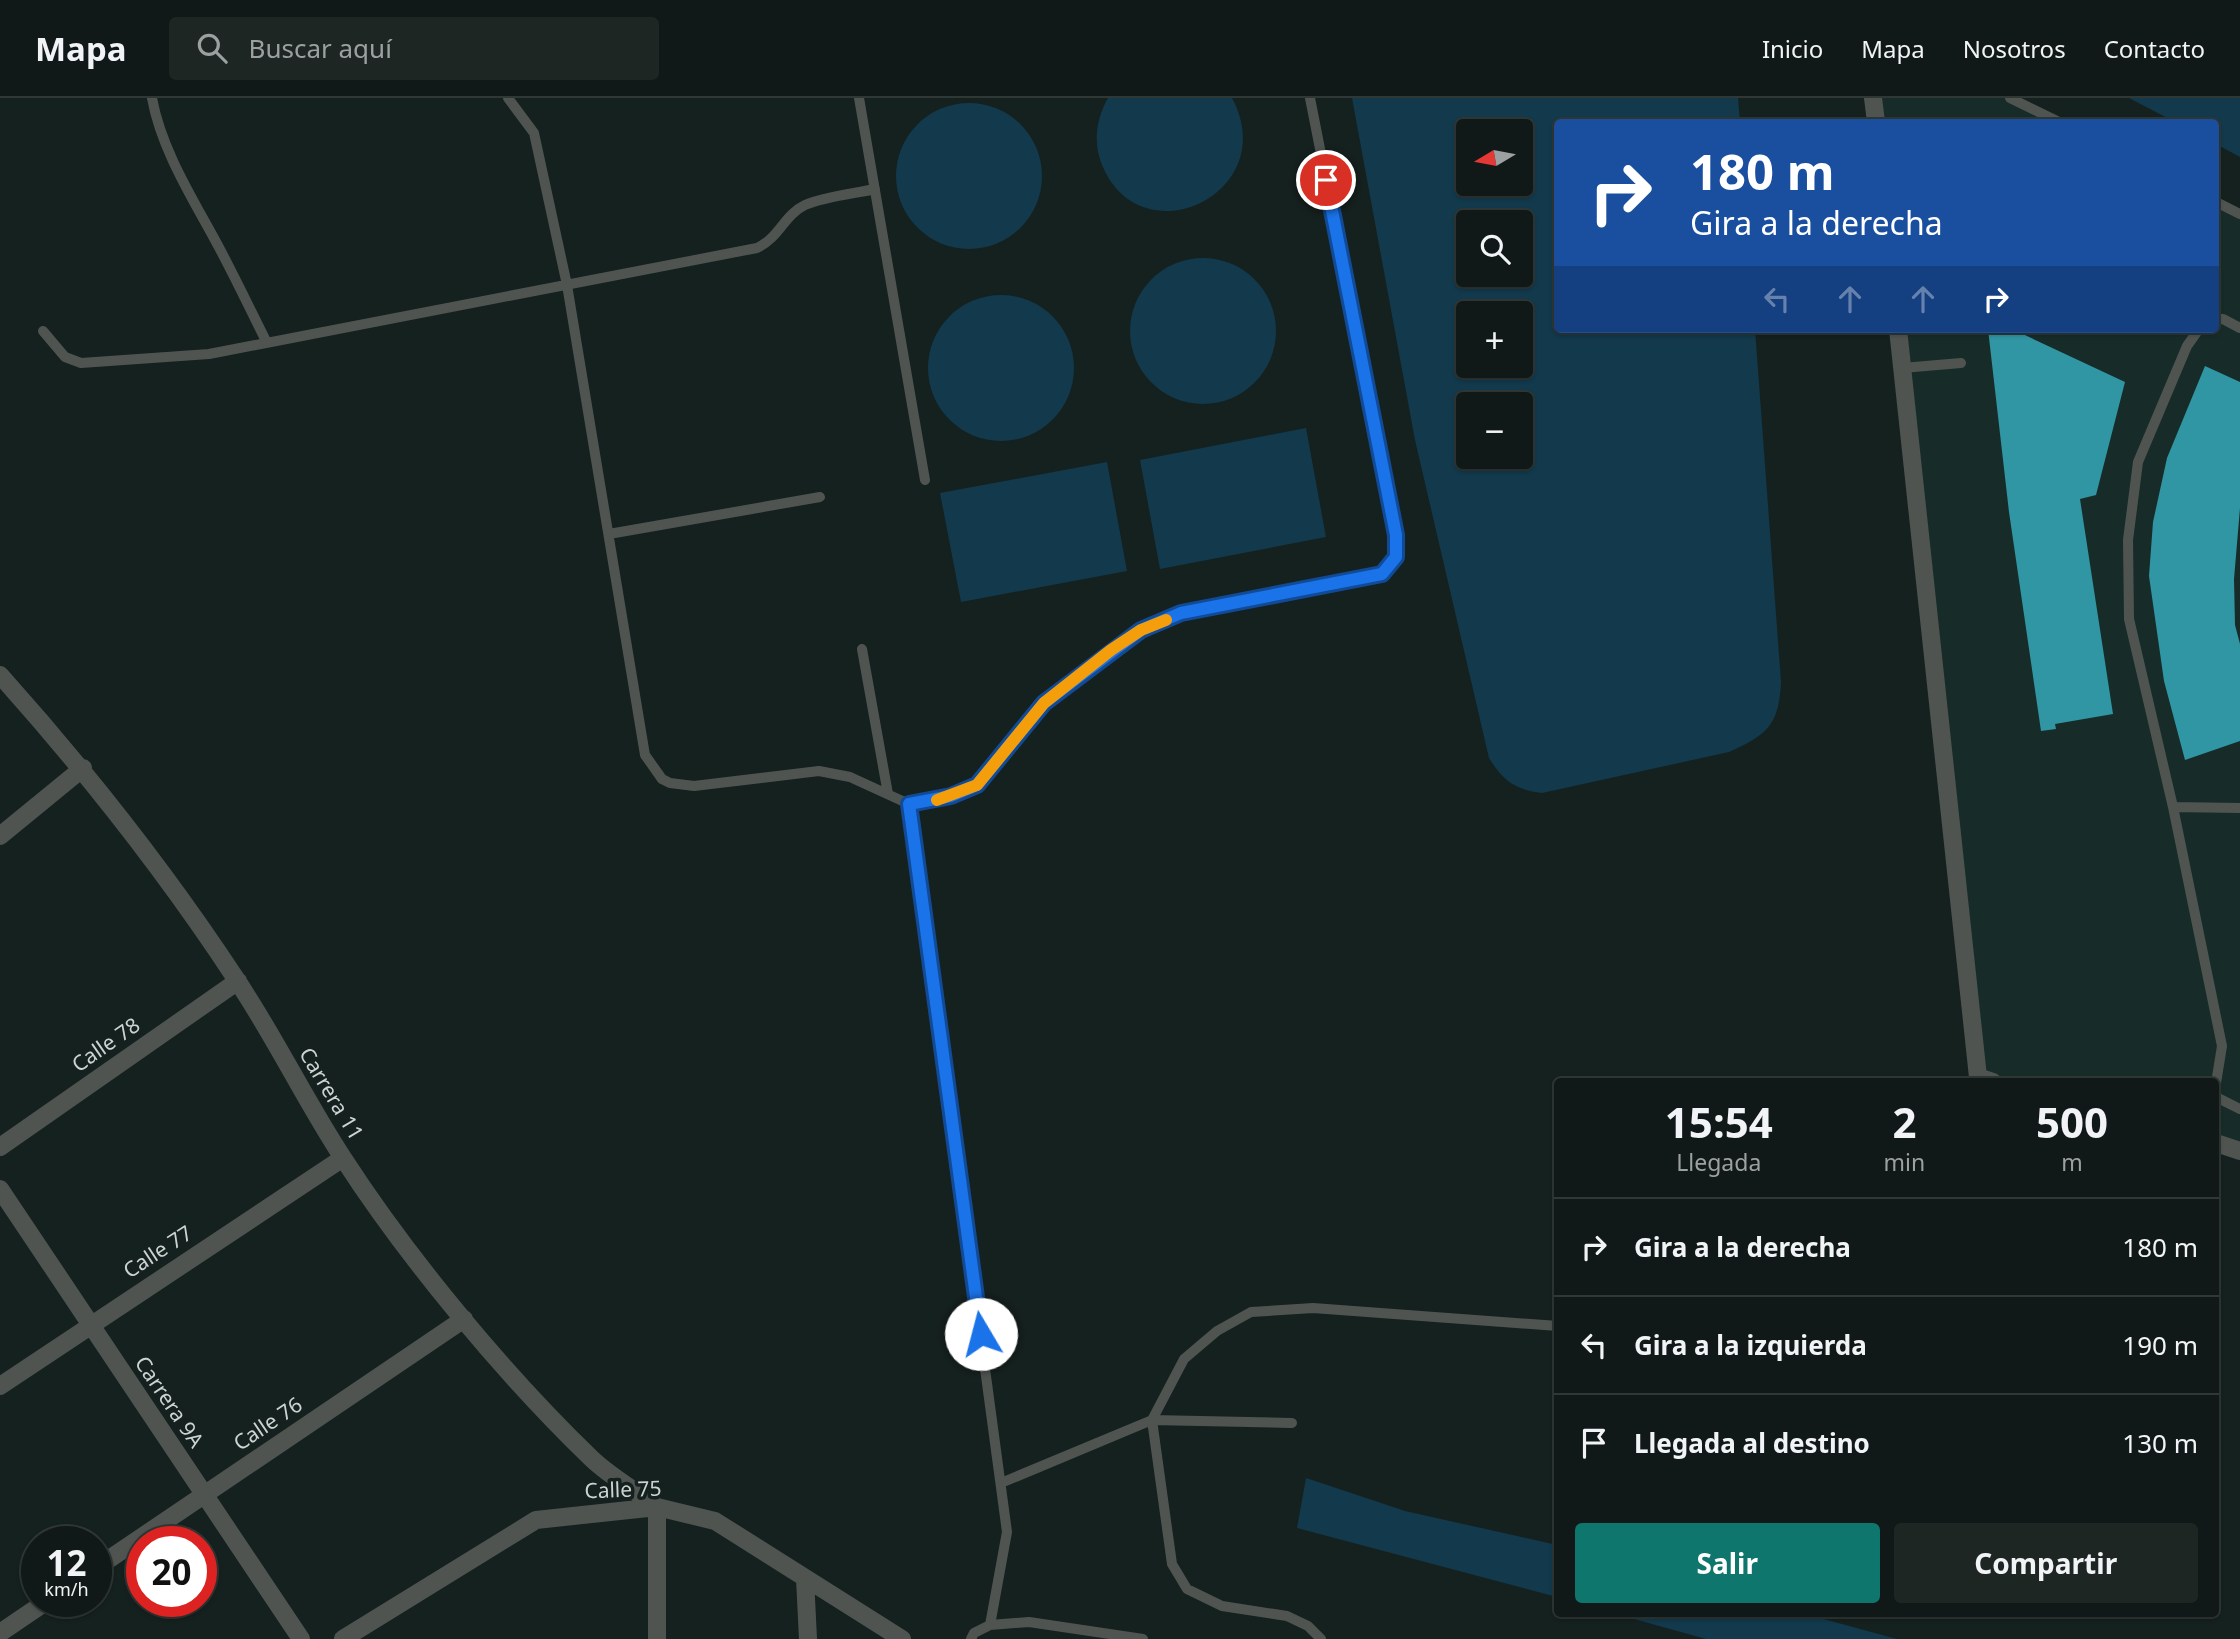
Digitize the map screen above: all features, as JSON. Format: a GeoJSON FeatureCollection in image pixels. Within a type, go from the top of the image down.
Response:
{"type":"FeatureCollection","features":[{"type":"Feature","properties":{"kind":"street"},"geometry":{"type":"LineString","coordinates":[[1873,98],[1876,119]]}},
{"type":"Feature","properties":{"kind":"street"},"geometry":{"type":"LineString","coordinates":[[1898,333],[1978,1077],[1981,1078]]}},
{"type":"Feature","properties":{"kind":"street","name":"Carrera 11"},"geometry":{"type":"LineString","coordinates":[[0,675],[83,768],[164,873],[238,981],[343,1158],[382,1216],[464,1319],[594,1460],[657,1507]]}},
{"type":"Feature","properties":{"kind":"street"},"geometry":{"type":"LineString","coordinates":[[0,836],[83,768]]}},
{"type":"Feature","properties":{"kind":"street","name":"Calle 78"},"geometry":{"type":"LineString","coordinates":[[0,1147],[238,981]]}},
{"type":"Feature","properties":{"kind":"street"},"geometry":{"type":"LineString","coordinates":[[2219,1144],[2240,1151]]}},
{"type":"Feature","properties":{"kind":"street","name":"Calle 77"},"geometry":{"type":"LineString","coordinates":[[0,1386],[343,1158]]}},
{"type":"Feature","properties":{"kind":"street","name":"Carrera 9A"},"geometry":{"type":"LineString","coordinates":[[0,1189],[301,1639]]}},
{"type":"Feature","properties":{"kind":"street","name":"Calle 76"},"geometry":{"type":"LineString","coordinates":[[112,1557],[464,1319]]}},
{"type":"Feature","properties":{"kind":"street"},"geometry":{"type":"LineString","coordinates":[[657,1507],[657,1639]]}},
{"type":"Feature","properties":{"kind":"street","name":"Calle 75"},"geometry":{"type":"LineString","coordinates":[[343,1639],[536,1520],[657,1507],[715,1521],[902,1639]]}},
{"type":"Feature","properties":{"kind":"street"},"geometry":{"type":"LineString","coordinates":[[805,1578],[808,1639]]}},
{"type":"Feature","properties":{"kind":"street"},"geometry":{"type":"LineString","coordinates":[[0,1633],[24,1617]]}},
{"type":"Feature","properties":{"kind":"lane"},"geometry":{"type":"LineString","coordinates":[[152,98],[161,131],[200,216],[266,341]]}},
{"type":"Feature","properties":{"kind":"lane"},"geometry":{"type":"LineString","coordinates":[[508,98],[534,134],[567,285],[645,755],[662,779],[694,786],[819,771],[850,777],[909,804],[951,796],[977,785],[1044,703],[1141,630],[1181,613],[1382,574],[1396,557],[1396,535],[1310,98]]}},
{"type":"Feature","properties":{"kind":"lane"},"geometry":{"type":"LineString","coordinates":[[859,98],[925,480]]}},
{"type":"Feature","properties":{"kind":"lane"},"geometry":{"type":"LineString","coordinates":[[2010,98],[2053,119]]}},
{"type":"Feature","properties":{"kind":"lane"},"geometry":{"type":"LineString","coordinates":[[43,331],[65,357],[81,363],[180,358],[757,248],[771,241],[785,220],[805,205],[875,189]]}},
{"type":"Feature","properties":{"kind":"lane"},"geometry":{"type":"LineString","coordinates":[[2219,204],[2240,214]]}},
{"type":"Feature","properties":{"kind":"lane"},"geometry":{"type":"LineString","coordinates":[[2219,319],[2240,328]]}},
{"type":"Feature","properties":{"kind":"lane"},"geometry":{"type":"LineString","coordinates":[[2196,333],[2187,346],[2138,462],[2128,540],[2129,619],[2173,807],[2222,1045],[2217,1078]]}},
{"type":"Feature","properties":{"kind":"lane"},"geometry":{"type":"LineString","coordinates":[[1902,368],[1961,363]]}},
{"type":"Feature","properties":{"kind":"lane"},"geometry":{"type":"LineString","coordinates":[[609,534],[820,497]]}},
{"type":"Feature","properties":{"kind":"lane"},"geometry":{"type":"LineString","coordinates":[[862,649],[888,794]]}},
{"type":"Feature","properties":{"kind":"lane"},"geometry":{"type":"LineString","coordinates":[[909,804],[1007,1532],[990,1625]]}},
{"type":"Feature","properties":{"kind":"lane"},"geometry":{"type":"LineString","coordinates":[[2173,807],[2240,808]]}},
{"type":"Feature","properties":{"kind":"lane"},"geometry":{"type":"LineString","coordinates":[[2219,1099],[2240,1110]]}},
{"type":"Feature","properties":{"kind":"lane"},"geometry":{"type":"LineString","coordinates":[[1321,1639],[1308,1626],[1287,1616],[1222,1606],[1187,1589],[1172,1564],[1152,1420],[1184,1359],[1217,1331],[1251,1312],[1313,1308],[1554,1326]]}},
{"type":"Feature","properties":{"kind":"lane"},"geometry":{"type":"LineString","coordinates":[[1001,1483],[1152,1420],[1292,1423]]}},
{"type":"Feature","properties":{"kind":"lane"},"geometry":{"type":"LineString","coordinates":[[971,1639],[974,1633],[990,1625],[1029,1622],[1143,1639]]}},
{"type":"Feature","properties":{"kind":"shaded area"},"geometry":{"type":"Polygon","coordinates":[[[1873,98],[2010,98],[2053,119],[1876,119],[1873,98]]]}},
{"type":"Feature","properties":{"kind":"shaded area"},"geometry":{"type":"Polygon","coordinates":[[[2219,204],[2240,214],[2240,1151],[2219,1144],[2219,1078],[1978,1077],[1898,333],[2219,333],[2219,204]]]}},
{"type":"Feature","properties":{"kind":"water"},"geometry":{"type":"Polygon","coordinates":[[[1108,98],[1232,98],[1243,132],[1239,162],[1224,186],[1201,203],[1174,211],[1146,208],[1121,193],[1099,157],[1097,131],[1108,98]]]}},
{"type":"Feature","properties":{"kind":"water"},"geometry":{"type":"Polygon","coordinates":[[[1352,98],[1738,98],[1740,119],[1554,119],[1554,333],[1755,333],[1781,682],[1774,719],[1762,734],[1729,752],[1542,793],[1517,787],[1500,773],[1489,758],[1415,440],[1352,98]]]}},
{"type":"Feature","properties":{"kind":"water"},"geometry":{"type":"Polygon","coordinates":[[[2129,98],[2240,98],[2240,157],[2219,146],[2219,119],[2169,119],[2129,98]]]}},
{"type":"Feature","properties":{"kind":"water"},"geometry":{"type":"Polygon","coordinates":[[[969,103],[997,108],[1021,124],[1037,148],[1042,176],[1037,204],[1021,228],[997,244],[969,249],[941,244],[917,228],[901,204],[896,176],[901,148],[917,124],[941,108],[969,103]]]}},
{"type":"Feature","properties":{"kind":"water"},"geometry":{"type":"Polygon","coordinates":[[[1203,258],[1231,263],[1255,279],[1271,303],[1276,331],[1271,359],[1255,383],[1231,399],[1203,404],[1175,399],[1151,383],[1135,359],[1130,331],[1135,303],[1151,279],[1175,263],[1203,258]]]}},
{"type":"Feature","properties":{"kind":"water"},"geometry":{"type":"Polygon","coordinates":[[[1001,295],[1029,300],[1053,316],[1069,340],[1074,368],[1069,396],[1053,420],[1029,436],[1001,441],[973,436],[949,420],[933,396],[928,368],[933,340],[949,316],[973,300],[1001,295]]]}},
{"type":"Feature","properties":{"kind":"water"},"geometry":{"type":"Polygon","coordinates":[[[1306,428],[1326,537],[1160,569],[1140,460],[1306,428]]]}},
{"type":"Feature","properties":{"kind":"water"},"geometry":{"type":"Polygon","coordinates":[[[1107,462],[1127,571],[961,602],[940,493],[1107,462]]]}},
{"type":"Feature","properties":{"kind":"water"},"geometry":{"type":"Polygon","coordinates":[[[1306,1478],[1405,1511],[1554,1544],[1554,1596],[1297,1528],[1306,1478]]]}},
{"type":"Feature","properties":{"kind":"water"},"geometry":{"type":"Polygon","coordinates":[[[1627,1617],[1816,1617],[1897,1639],[1706,1639],[1627,1617]]]}},
{"type":"Feature","properties":{"kind":"building"},"geometry":{"type":"Polygon","coordinates":[[[1988,333],[2021,333],[2125,382],[2096,495],[2080,499],[2113,714],[2055,724],[2056,729],[2041,731],[2009,512],[1988,333]]]}},
{"type":"Feature","properties":{"kind":"building"},"geometry":{"type":"Polygon","coordinates":[[[2205,366],[2240,382],[2240,508],[2234,579],[2235,625],[2240,644],[2240,741],[2185,760],[2164,681],[2149,576],[2153,522],[2167,458],[2205,366]]]}},
{"type":"Feature","properties":{"kind":"slow traffic"},"geometry":{"type":"LineString","coordinates":[[937,800],[977,785],[1044,703],[1111,650],[1141,630],[1166,620]]}},
{"type":"Feature","properties":{"kind":"route"},"geometry":{"type":"LineString","coordinates":[[981,1334],[909,804],[951,796],[977,785],[1044,703],[1141,630],[1181,613],[1382,574],[1396,557],[1396,535],[1326,180]]}}]}
